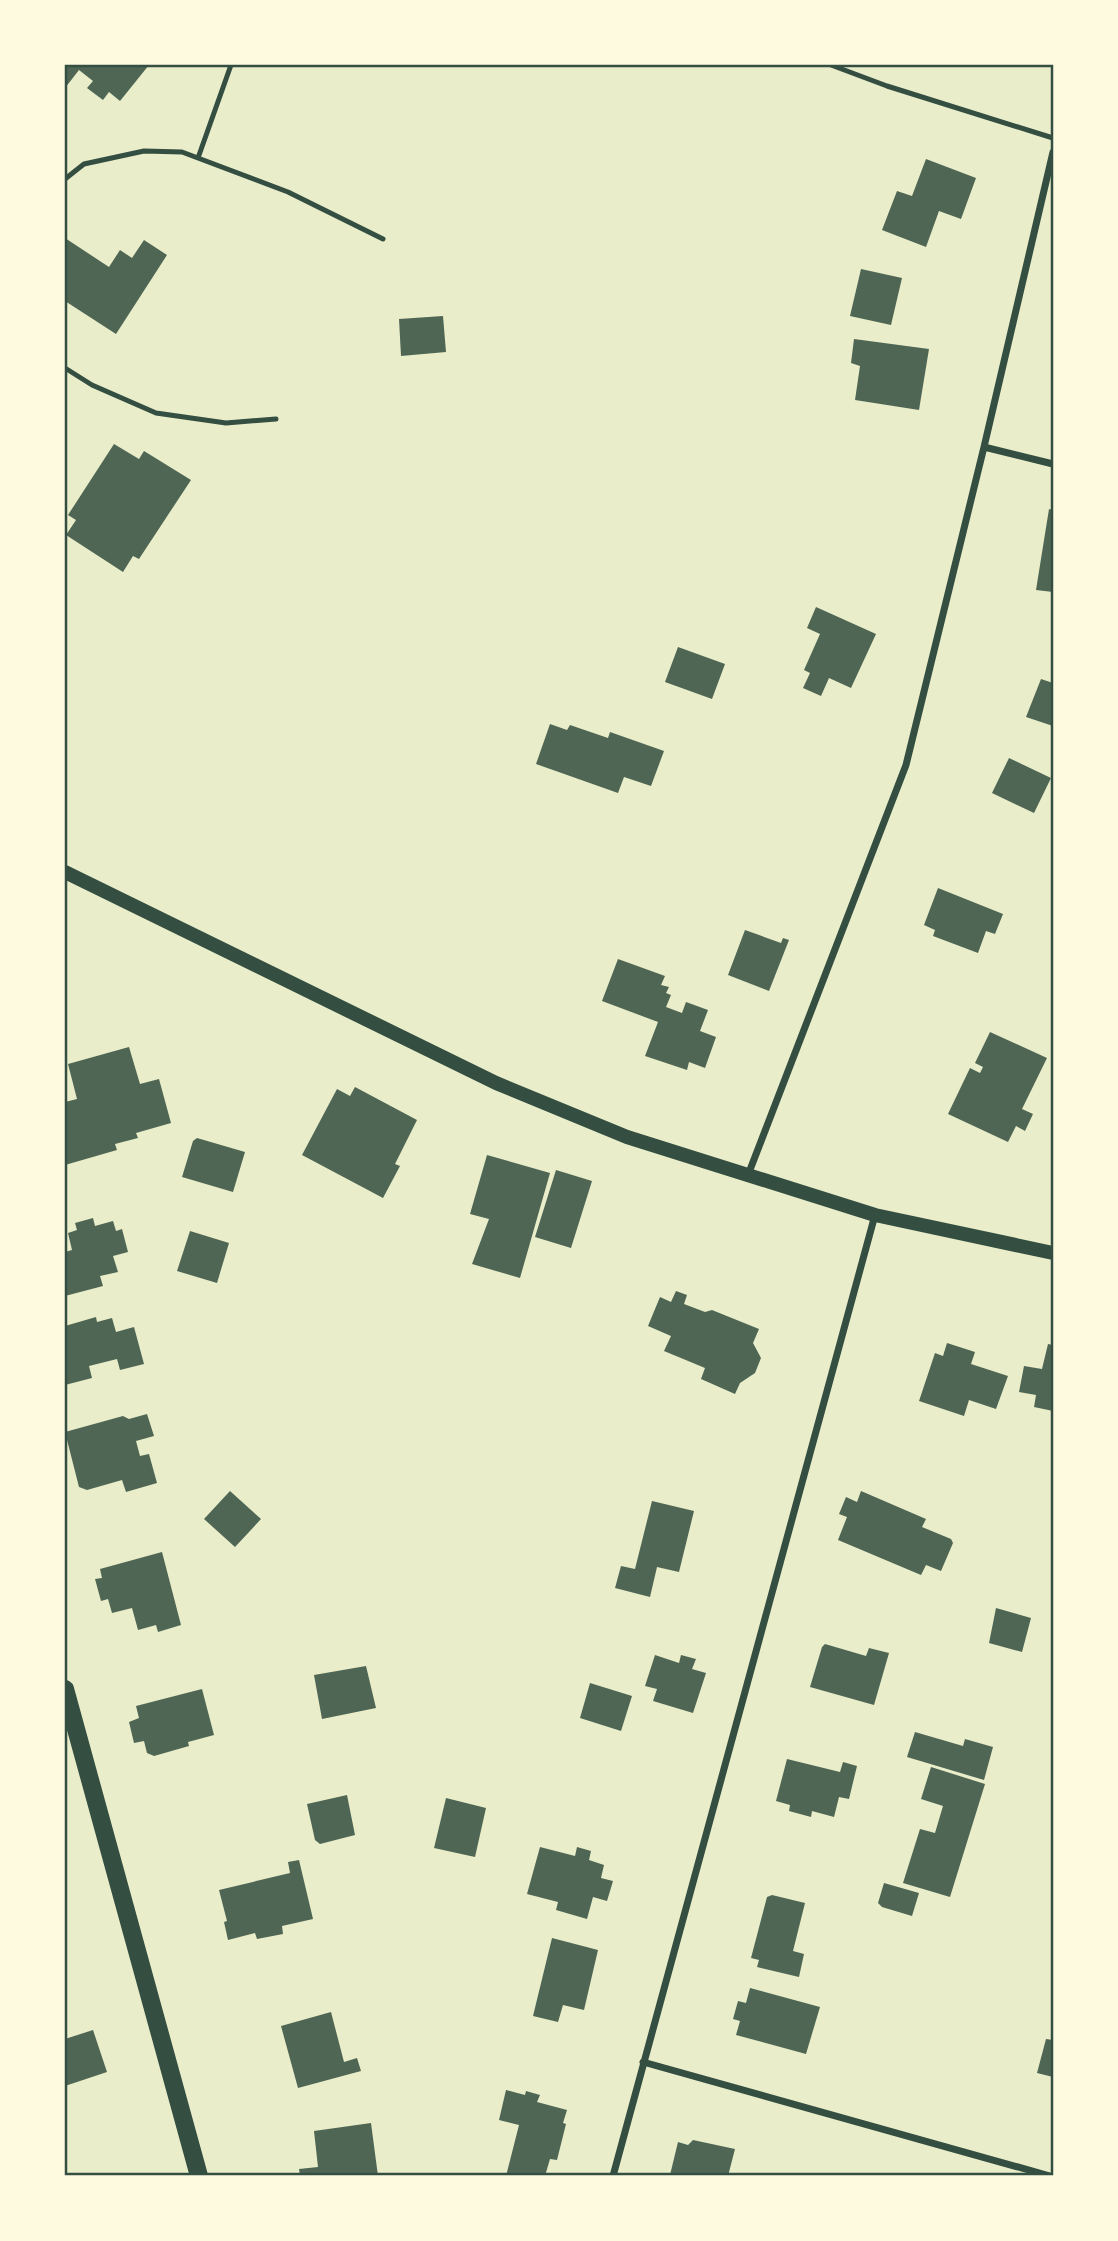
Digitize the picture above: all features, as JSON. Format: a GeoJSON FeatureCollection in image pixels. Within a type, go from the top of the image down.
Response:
{"type":"FeatureCollection","features":[{"type":"Feature","properties":{"kind":"main road"},"geometry":{"type":"LineString","coordinates":[[65,872],[496,1083],[627,1137],[875,1215],[1053,1253]]}},
{"type":"Feature","properties":{"kind":"main road"},"geometry":{"type":"LineString","coordinates":[[65,1689],[199,2176]]}},
{"type":"Feature","properties":{"kind":"street"},"geometry":{"type":"LineString","coordinates":[[748,1175],[906,765],[1053,152]]}},
{"type":"Feature","properties":{"kind":"street"},"geometry":{"type":"LineString","coordinates":[[984,447],[1053,464]]}},
{"type":"Feature","properties":{"kind":"street"},"geometry":{"type":"LineString","coordinates":[[613,2176],[875,1215]]}},
{"type":"Feature","properties":{"kind":"street"},"geometry":{"type":"LineString","coordinates":[[643,2062],[1050,2176]]}},
{"type":"Feature","properties":{"kind":"lane"},"geometry":{"type":"LineString","coordinates":[[198,158],[231,65]]}},
{"type":"Feature","properties":{"kind":"lane"},"geometry":{"type":"LineString","coordinates":[[831,65],[887,86],[1053,138]]}},
{"type":"Feature","properties":{"kind":"lane"},"geometry":{"type":"LineString","coordinates":[[65,179],[85,164],[144,151],[182,152],[288,192],[383,239]]}},
{"type":"Feature","properties":{"kind":"lane"},"geometry":{"type":"LineString","coordinates":[[65,368],[92,385],[156,413],[226,423],[276,419]]}},
{"type":"Feature","properties":{"kind":"building"},"geometry":{"type":"Polygon","coordinates":[[[65,65],[149,65],[120,101],[109,92],[103,100],[87,88],[93,81],[79,70],[65,88],[65,65]]]}},
{"type":"Feature","properties":{"kind":"building"},"geometry":{"type":"Polygon","coordinates":[[[926,159],[976,178],[961,219],[939,211],[926,247],[882,230],[897,191],[912,196],[926,159]]]}},
{"type":"Feature","properties":{"kind":"building"},"geometry":{"type":"Polygon","coordinates":[[[65,238],[109,267],[120,250],[132,258],[144,240],[167,255],[116,334],[65,301],[65,238]]]}},
{"type":"Feature","properties":{"kind":"building"},"geometry":{"type":"Polygon","coordinates":[[[861,269],[902,278],[891,325],[850,316],[861,269]]]}},
{"type":"Feature","properties":{"kind":"building"},"geometry":{"type":"Polygon","coordinates":[[[443,316],[446,352],[401,356],[399,319],[443,316]]]}},
{"type":"Feature","properties":{"kind":"building"},"geometry":{"type":"Polygon","coordinates":[[[854,339],[929,349],[919,410],[855,400],[860,366],[851,363],[854,339]]]}},
{"type":"Feature","properties":{"kind":"building"},"geometry":{"type":"Polygon","coordinates":[[[114,444],[139,459],[144,451],[191,480],[139,559],[133,556],[123,572],[66,535],[76,520],[68,515],[114,444]]]}},
{"type":"Feature","properties":{"kind":"building"},"geometry":{"type":"Polygon","coordinates":[[[1049,509],[1053,510],[1053,592],[1036,590],[1049,509]]]}},
{"type":"Feature","properties":{"kind":"building"},"geometry":{"type":"Polygon","coordinates":[[[816,607],[876,634],[851,688],[829,678],[821,696],[803,688],[810,673],[804,670],[820,634],[807,628],[816,607]]]}},
{"type":"Feature","properties":{"kind":"building"},"geometry":{"type":"Polygon","coordinates":[[[678,647],[725,664],[712,699],[665,682],[678,647]]]}},
{"type":"Feature","properties":{"kind":"building"},"geometry":{"type":"Polygon","coordinates":[[[1041,679],[1053,683],[1053,726],[1026,717],[1041,679]]]}},
{"type":"Feature","properties":{"kind":"building"},"geometry":{"type":"Polygon","coordinates":[[[550,724],[567,730],[570,725],[608,738],[610,732],[664,751],[651,786],[624,777],[618,793],[536,764],[550,724]]]}},
{"type":"Feature","properties":{"kind":"building"},"geometry":{"type":"Polygon","coordinates":[[[1009,758],[1051,778],[1034,813],[992,793],[1009,758]]]}},
{"type":"Feature","properties":{"kind":"building"},"geometry":{"type":"Polygon","coordinates":[[[938,888],[1003,914],[995,934],[986,931],[978,953],[933,936],[935,930],[924,925],[938,888]]]}},
{"type":"Feature","properties":{"kind":"building"},"geometry":{"type":"Polygon","coordinates":[[[745,930],[781,943],[783,938],[789,940],[769,991],[728,975],[745,930]]]}},
{"type":"Feature","properties":{"kind":"building"},"geometry":{"type":"Polygon","coordinates":[[[618,959],[665,976],[661,985],[669,987],[666,993],[671,995],[666,1007],[682,1013],[686,1002],[708,1010],[700,1031],[716,1037],[705,1068],[689,1062],[687,1070],[645,1056],[658,1022],[602,1001],[618,959]]]}},
{"type":"Feature","properties":{"kind":"building"},"geometry":{"type":"Polygon","coordinates":[[[990,1032],[1047,1058],[1022,1109],[1033,1114],[1025,1131],[1016,1126],[1008,1142],[948,1114],[970,1068],[980,1073],[983,1067],[975,1063],[990,1032]]]}},
{"type":"Feature","properties":{"kind":"building"},"geometry":{"type":"Polygon","coordinates":[[[129,1047],[140,1084],[159,1079],[171,1123],[136,1133],[138,1138],[115,1144],[117,1150],[65,1165],[65,1102],[77,1099],[68,1064],[129,1047]]]}},
{"type":"Feature","properties":{"kind":"building"},"geometry":{"type":"Polygon","coordinates":[[[355,1087],[417,1120],[395,1164],[400,1166],[383,1198],[302,1155],[337,1089],[350,1096],[355,1087]]]}},
{"type":"Feature","properties":{"kind":"building"},"geometry":{"type":"Polygon","coordinates":[[[197,1138],[245,1152],[233,1192],[182,1177],[193,1141],[197,1138]]]}},
{"type":"Feature","properties":{"kind":"building"},"geometry":{"type":"Polygon","coordinates":[[[487,1155],[550,1173],[520,1278],[472,1264],[489,1219],[470,1214],[487,1155]]]}},
{"type":"Feature","properties":{"kind":"building"},"geometry":{"type":"Polygon","coordinates":[[[556,1170],[592,1181],[571,1248],[535,1237],[556,1170]]]}},
{"type":"Feature","properties":{"kind":"building"},"geometry":{"type":"Polygon","coordinates":[[[93,1218],[95,1226],[113,1221],[116,1231],[122,1229],[128,1252],[113,1256],[118,1272],[100,1276],[103,1286],[65,1296],[65,1252],[72,1250],[68,1233],[77,1230],[75,1223],[93,1218]]]}},
{"type":"Feature","properties":{"kind":"building"},"geometry":{"type":"Polygon","coordinates":[[[190,1231],[229,1243],[217,1283],[177,1271],[190,1231]]]}},
{"type":"Feature","properties":{"kind":"building"},"geometry":{"type":"Polygon","coordinates":[[[676,1291],[687,1295],[684,1304],[705,1312],[712,1310],[759,1329],[753,1343],[761,1358],[755,1373],[740,1383],[735,1394],[701,1379],[705,1368],[664,1351],[671,1336],[648,1326],[660,1297],[671,1302],[676,1291]]]}},
{"type":"Feature","properties":{"kind":"building"},"geometry":{"type":"Polygon","coordinates":[[[96,1317],[97,1322],[112,1318],[116,1332],[134,1327],[144,1364],[120,1370],[117,1359],[89,1366],[92,1378],[65,1385],[65,1326],[96,1317]]]}},
{"type":"Feature","properties":{"kind":"building"},"geometry":{"type":"Polygon","coordinates":[[[947,1343],[975,1352],[971,1364],[1008,1376],[996,1409],[969,1400],[964,1416],[919,1401],[935,1353],[943,1356],[947,1343]]]}},
{"type":"Feature","properties":{"kind":"building"},"geometry":{"type":"Polygon","coordinates":[[[1048,1344],[1053,1345],[1053,1411],[1034,1407],[1036,1395],[1019,1392],[1024,1366],[1042,1369],[1048,1344]]]}},
{"type":"Feature","properties":{"kind":"building"},"geometry":{"type":"Polygon","coordinates":[[[147,1414],[154,1436],[136,1441],[140,1456],[149,1454],[157,1483],[126,1492],[122,1480],[87,1490],[79,1487],[65,1432],[123,1416],[129,1419],[147,1414]]]}},
{"type":"Feature","properties":{"kind":"building"},"geometry":{"type":"Polygon","coordinates":[[[230,1491],[261,1519],[235,1547],[204,1519],[230,1491]]]}},
{"type":"Feature","properties":{"kind":"building"},"geometry":{"type":"Polygon","coordinates":[[[861,1491],[926,1519],[922,1527],[951,1539],[953,1543],[941,1571],[926,1565],[921,1575],[838,1540],[847,1517],[839,1514],[846,1497],[857,1502],[861,1491]]]}},
{"type":"Feature","properties":{"kind":"building"},"geometry":{"type":"Polygon","coordinates":[[[652,1501],[694,1511],[679,1572],[657,1567],[650,1597],[615,1588],[621,1566],[635,1569],[652,1501]]]}},
{"type":"Feature","properties":{"kind":"building"},"geometry":{"type":"Polygon","coordinates":[[[162,1552],[181,1625],[158,1632],[156,1625],[138,1630],[132,1608],[112,1613],[108,1599],[101,1601],[95,1579],[102,1578],[100,1569],[162,1552]]]}},
{"type":"Feature","properties":{"kind":"building"},"geometry":{"type":"Polygon","coordinates":[[[996,1608],[1031,1618],[1022,1652],[989,1643],[996,1608]]]}},
{"type":"Feature","properties":{"kind":"building"},"geometry":{"type":"Polygon","coordinates":[[[825,1644],[866,1656],[869,1648],[889,1653],[874,1705],[810,1687],[825,1644]]]}},
{"type":"Feature","properties":{"kind":"building"},"geometry":{"type":"Polygon","coordinates":[[[655,1655],[679,1663],[681,1655],[696,1659],[692,1669],[706,1673],[693,1713],[653,1701],[657,1689],[645,1686],[655,1655]]]}},
{"type":"Feature","properties":{"kind":"building"},"geometry":{"type":"Polygon","coordinates":[[[366,1666],[376,1708],[322,1719],[314,1675],[366,1666]]]}},
{"type":"Feature","properties":{"kind":"building"},"geometry":{"type":"Polygon","coordinates":[[[590,1683],[632,1696],[621,1731],[580,1718],[590,1683]]]}},
{"type":"Feature","properties":{"kind":"building"},"geometry":{"type":"Polygon","coordinates":[[[202,1689],[214,1735],[188,1742],[189,1746],[154,1756],[147,1753],[144,1741],[134,1743],[129,1722],[139,1718],[136,1706],[202,1689]]]}},
{"type":"Feature","properties":{"kind":"building"},"geometry":{"type":"Polygon","coordinates":[[[915,1732],[963,1746],[965,1739],[993,1747],[984,1780],[907,1757],[915,1732]]]}},
{"type":"Feature","properties":{"kind":"building"},"geometry":{"type":"Polygon","coordinates":[[[787,1759],[840,1772],[843,1762],[857,1766],[849,1799],[839,1797],[834,1817],[812,1811],[811,1817],[789,1811],[790,1805],[776,1801],[787,1759]]]}},
{"type":"Feature","properties":{"kind":"building"},"geometry":{"type":"Polygon","coordinates":[[[931,1767],[985,1784],[950,1897],[903,1883],[920,1829],[935,1833],[943,1806],[921,1799],[931,1767]]]}},
{"type":"Feature","properties":{"kind":"building"},"geometry":{"type":"Polygon","coordinates":[[[347,1795],[355,1835],[320,1844],[315,1840],[307,1804],[347,1795]]]}},
{"type":"Feature","properties":{"kind":"building"},"geometry":{"type":"Polygon","coordinates":[[[446,1798],[486,1808],[475,1857],[434,1848],[446,1798]]]}},
{"type":"Feature","properties":{"kind":"building"},"geometry":{"type":"Polygon","coordinates":[[[540,1847],[575,1856],[577,1847],[591,1851],[589,1860],[604,1865],[601,1878],[613,1881],[607,1901],[593,1897],[587,1919],[556,1910],[558,1902],[527,1894],[540,1847]]]}},
{"type":"Feature","properties":{"kind":"building"},"geometry":{"type":"Polygon","coordinates":[[[299,1860],[313,1919],[282,1926],[283,1934],[257,1939],[255,1933],[228,1940],[224,1922],[227,1921],[219,1890],[290,1873],[288,1862],[299,1860]]]}},
{"type":"Feature","properties":{"kind":"building"},"geometry":{"type":"Polygon","coordinates":[[[884,1883],[919,1893],[912,1916],[882,1907],[878,1903],[884,1883]]]}},
{"type":"Feature","properties":{"kind":"building"},"geometry":{"type":"Polygon","coordinates":[[[772,1895],[805,1903],[793,1951],[804,1954],[799,1977],[757,1967],[759,1960],[751,1958],[767,1897],[772,1895]]]}},
{"type":"Feature","properties":{"kind":"building"},"geometry":{"type":"Polygon","coordinates":[[[552,1938],[598,1950],[584,2010],[563,2005],[558,2022],[533,2016],[552,1938]]]}},
{"type":"Feature","properties":{"kind":"building"},"geometry":{"type":"Polygon","coordinates":[[[750,1988],[820,2007],[806,2054],[736,2035],[740,2021],[733,2019],[738,2001],[746,2003],[750,1988]]]}},
{"type":"Feature","properties":{"kind":"building"},"geometry":{"type":"Polygon","coordinates":[[[331,2012],[344,2062],[357,2058],[361,2071],[298,2088],[281,2026],[331,2012]]]}},
{"type":"Feature","properties":{"kind":"building"},"geometry":{"type":"Polygon","coordinates":[[[93,2030],[107,2072],[65,2086],[65,2039],[93,2030]]]}},
{"type":"Feature","properties":{"kind":"building"},"geometry":{"type":"Polygon","coordinates":[[[1046,2039],[1053,2040],[1053,2077],[1037,2073],[1046,2039]]]}},
{"type":"Feature","properties":{"kind":"building"},"geometry":{"type":"Polygon","coordinates":[[[506,2090],[525,2095],[526,2091],[540,2095],[537,2102],[567,2110],[557,2160],[550,2159],[545,2176],[506,2176],[519,2125],[499,2120],[506,2090]]]}},
{"type":"Feature","properties":{"kind":"building"},"geometry":{"type":"Polygon","coordinates":[[[371,2123],[378,2176],[300,2176],[299,2169],[318,2167],[314,2131],[371,2123]]]}},
{"type":"Feature","properties":{"kind":"building"},"geometry":{"type":"Polygon","coordinates":[[[693,2140],[735,2149],[728,2176],[670,2175],[678,2142],[688,2145],[693,2140]]]}}]}
